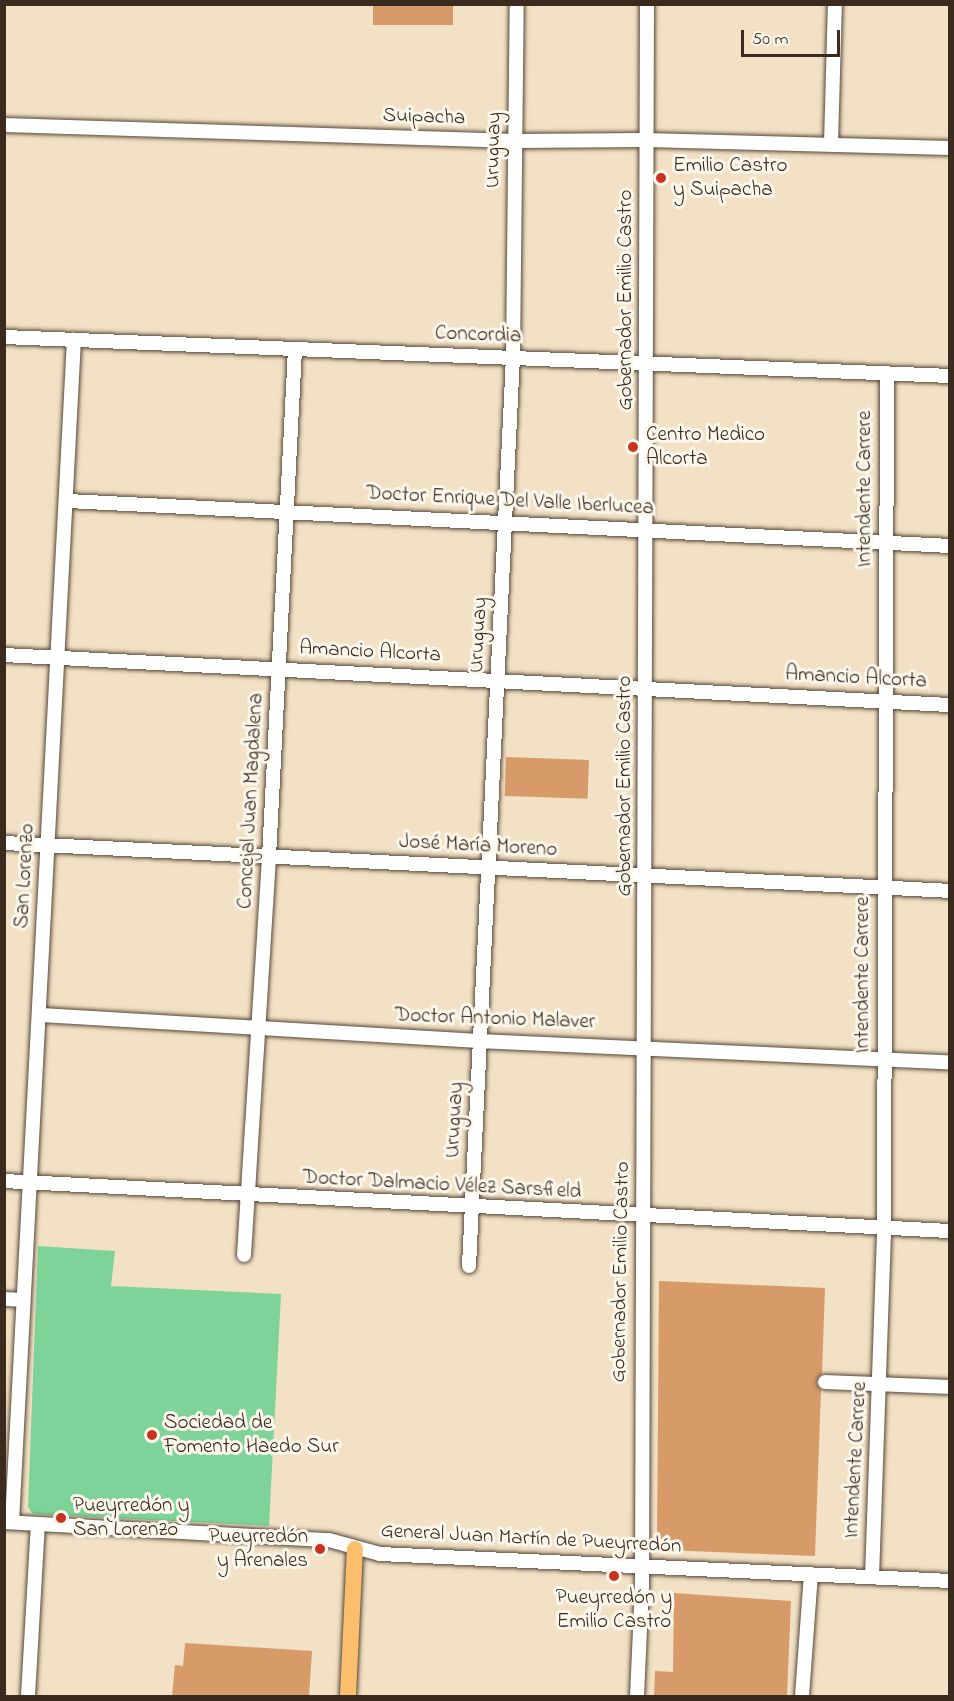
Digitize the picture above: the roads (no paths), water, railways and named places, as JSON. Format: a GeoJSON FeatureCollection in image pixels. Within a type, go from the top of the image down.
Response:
{"type":"FeatureCollection","features":[{"type":"Feature","properties":{"kind":"main road"},"geometry":{"type":"LineString","coordinates":[[348,1696],[355,1549]]}},
{"type":"Feature","properties":{"kind":"street","name":"Uruguay"},"geometry":{"type":"LineString","coordinates":[[469,1266],[513,358],[517,4]]}},
{"type":"Feature","properties":{"kind":"street","name":"Gobernador Emilio Castro"},"geometry":{"type":"LineString","coordinates":[[637,1696],[642,1567],[647,875],[645,528],[647,4]]}},
{"type":"Feature","properties":{"kind":"street"},"geometry":{"type":"LineString","coordinates":[[831,144],[835,4]]}},
{"type":"Feature","properties":{"kind":"street","name":"Suipacha"},"geometry":{"type":"LineString","coordinates":[[4,126],[516,141],[646,140],[950,148]]}},
{"type":"Feature","properties":{"kind":"street","name":"Concordia"},"geometry":{"type":"LineString","coordinates":[[4,337],[950,376]]}},
{"type":"Feature","properties":{"kind":"street","name":"San Lorenzo"},"geometry":{"type":"LineString","coordinates":[[8,1522],[40,1015],[75,340]]}},
{"type":"Feature","properties":{"kind":"street","name":"Concejal Juan Magdalena"},"geometry":{"type":"LineString","coordinates":[[244,1255],[269,857],[295,349]]}},
{"type":"Feature","properties":{"kind":"street","name":"Intendente Carrere"},"geometry":{"type":"LineString","coordinates":[[872,1577],[881,1384],[884,1228],[886,373]]}},
{"type":"Feature","properties":{"kind":"street","name":"Doctor Enrique Del Valle Iberlucea"},"geometry":{"type":"LineString","coordinates":[[68,501],[645,528],[950,546]]}},
{"type":"Feature","properties":{"kind":"street","name":"Amancio Alcorta"},"geometry":{"type":"LineString","coordinates":[[4,655],[646,687],[950,705]]}},
{"type":"Feature","properties":{"kind":"street","name":"José María Moreno"},"geometry":{"type":"LineString","coordinates":[[4,843],[950,891]]}},
{"type":"Feature","properties":{"kind":"street","name":"Doctor Antonio Malaver"},"geometry":{"type":"LineString","coordinates":[[40,1015],[480,1041],[645,1046],[950,1062]]}},
{"type":"Feature","properties":{"kind":"street","name":"Doctor Dalmacio Vélez Sarsfield"},"geometry":{"type":"LineString","coordinates":[[4,1181],[472,1208],[950,1231]]}},
{"type":"Feature","properties":{"kind":"street"},"geometry":{"type":"LineString","coordinates":[[4,1299],[23,1300]]}},
{"type":"Feature","properties":{"kind":"street"},"geometry":{"type":"LineString","coordinates":[[825,1382],[950,1387]]}},
{"type":"Feature","properties":{"kind":"street","name":"General Juan Martín de Pueyrredón"},"geometry":{"type":"LineString","coordinates":[[8,1522],[329,1540],[380,1554],[950,1581]]}},
{"type":"Feature","properties":{"kind":"street"},"geometry":{"type":"LineString","coordinates":[[28,1696],[38,1524]]}},
{"type":"Feature","properties":{"kind":"street"},"geometry":{"type":"LineString","coordinates":[[802,1696],[811,1574]]}},
{"type":"Feature","properties":{"kind":"place","name":"Emilio Castro y Suipacha"},"geometry":{"type":"Point","coordinates":[661,178]}},
{"type":"Feature","properties":{"kind":"place","name":"Centro Medico Alcorta"},"geometry":{"type":"Point","coordinates":[633,447]}},
{"type":"Feature","properties":{"kind":"place","name":"Sociedad de Fomento Haedo Sur"},"geometry":{"type":"Point","coordinates":[152,1435]}},
{"type":"Feature","properties":{"kind":"place","name":"Pueyrredón y San Lorenzo"},"geometry":{"type":"Point","coordinates":[61,1518]}},
{"type":"Feature","properties":{"kind":"place","name":"Pueyrredón y Arenales"},"geometry":{"type":"Point","coordinates":[320,1549]}},
{"type":"Feature","properties":{"kind":"place","name":"Pueyrredón y Emilio Castro"},"geometry":{"type":"Point","coordinates":[614,1576]}}]}
